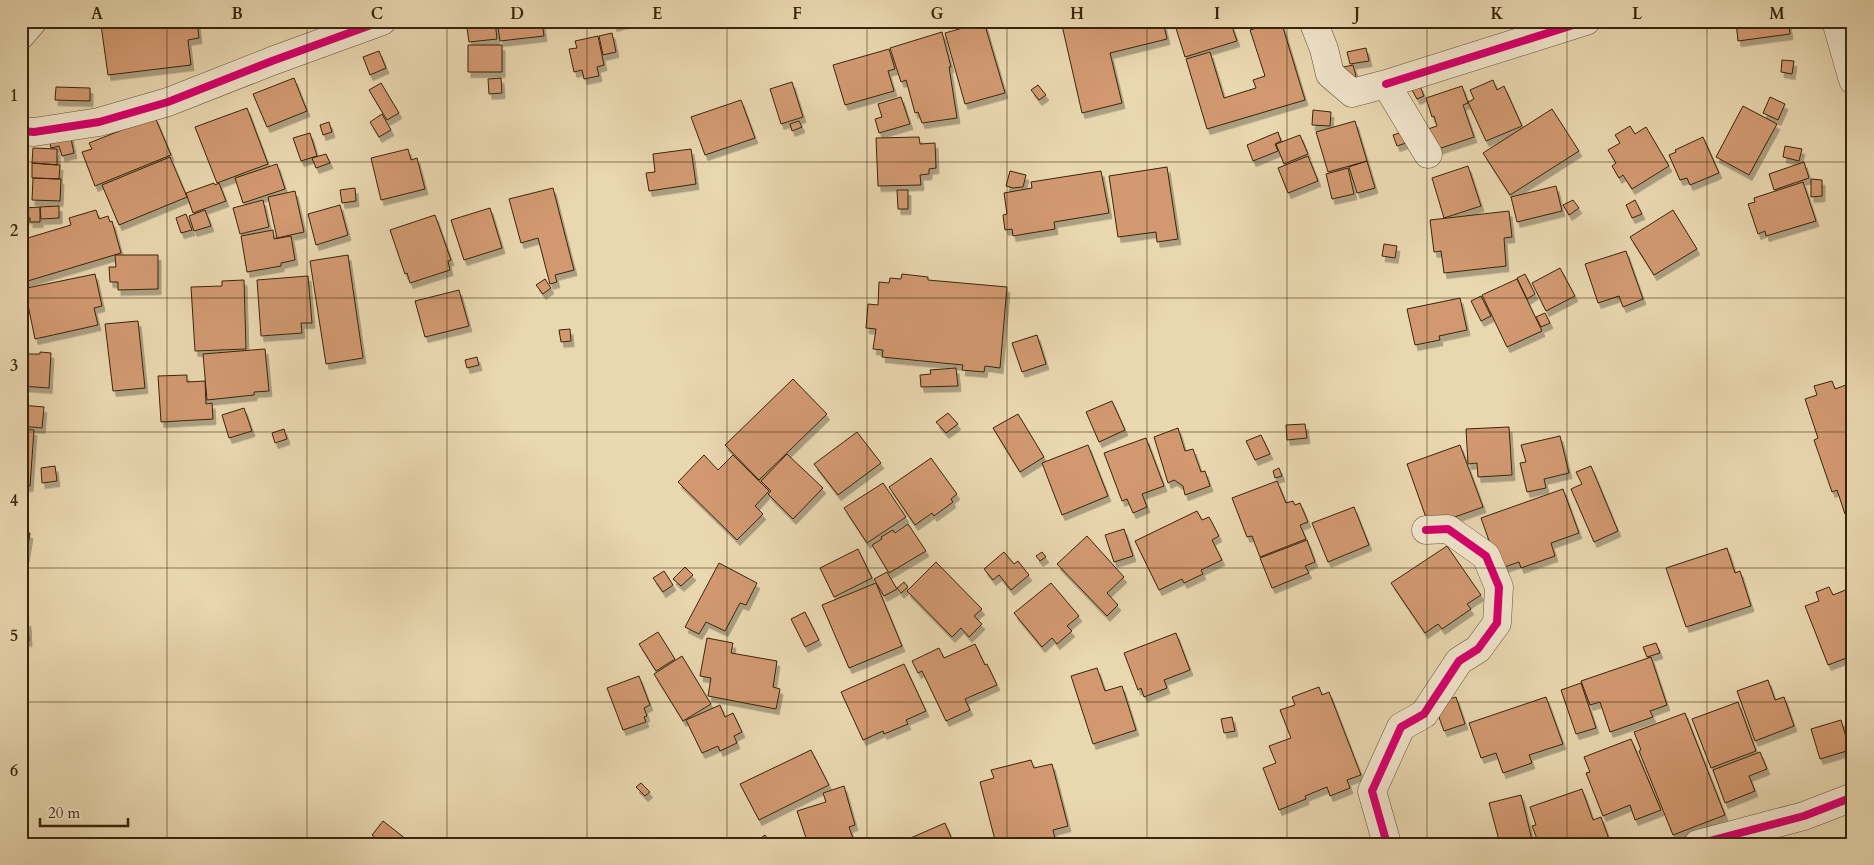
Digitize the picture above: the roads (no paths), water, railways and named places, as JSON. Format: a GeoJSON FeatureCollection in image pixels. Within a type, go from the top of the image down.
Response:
{"type":"FeatureCollection","features":[{"type":"Feature","properties":{"kind":"street"},"geometry":{"type":"LineString","coordinates":[[21,35],[33,21]]}},
{"type":"Feature","properties":{"kind":"street"},"geometry":{"type":"LineString","coordinates":[[21,131],[34,132],[99,122],[168,102],[272,61],[382,21]]}},
{"type":"Feature","properties":{"kind":"street"},"geometry":{"type":"LineString","coordinates":[[1313,21],[1324,49],[1330,74],[1352,94],[1586,21]]}},
{"type":"Feature","properties":{"kind":"street"},"geometry":{"type":"LineString","coordinates":[[1836,21],[1853,80]]}},
{"type":"Feature","properties":{"kind":"street"},"geometry":{"type":"LineString","coordinates":[[1386,84],[1428,154]]}},
{"type":"Feature","properties":{"kind":"street"},"geometry":{"type":"LineString","coordinates":[[1387,844],[1372,791],[1401,727],[1424,714],[1459,661],[1478,650],[1497,622],[1499,588],[1486,556],[1448,529],[1426,530]]}},
{"type":"Feature","properties":{"kind":"street"},"geometry":{"type":"LineString","coordinates":[[1698,844],[1804,816],[1853,797]]}}]}
